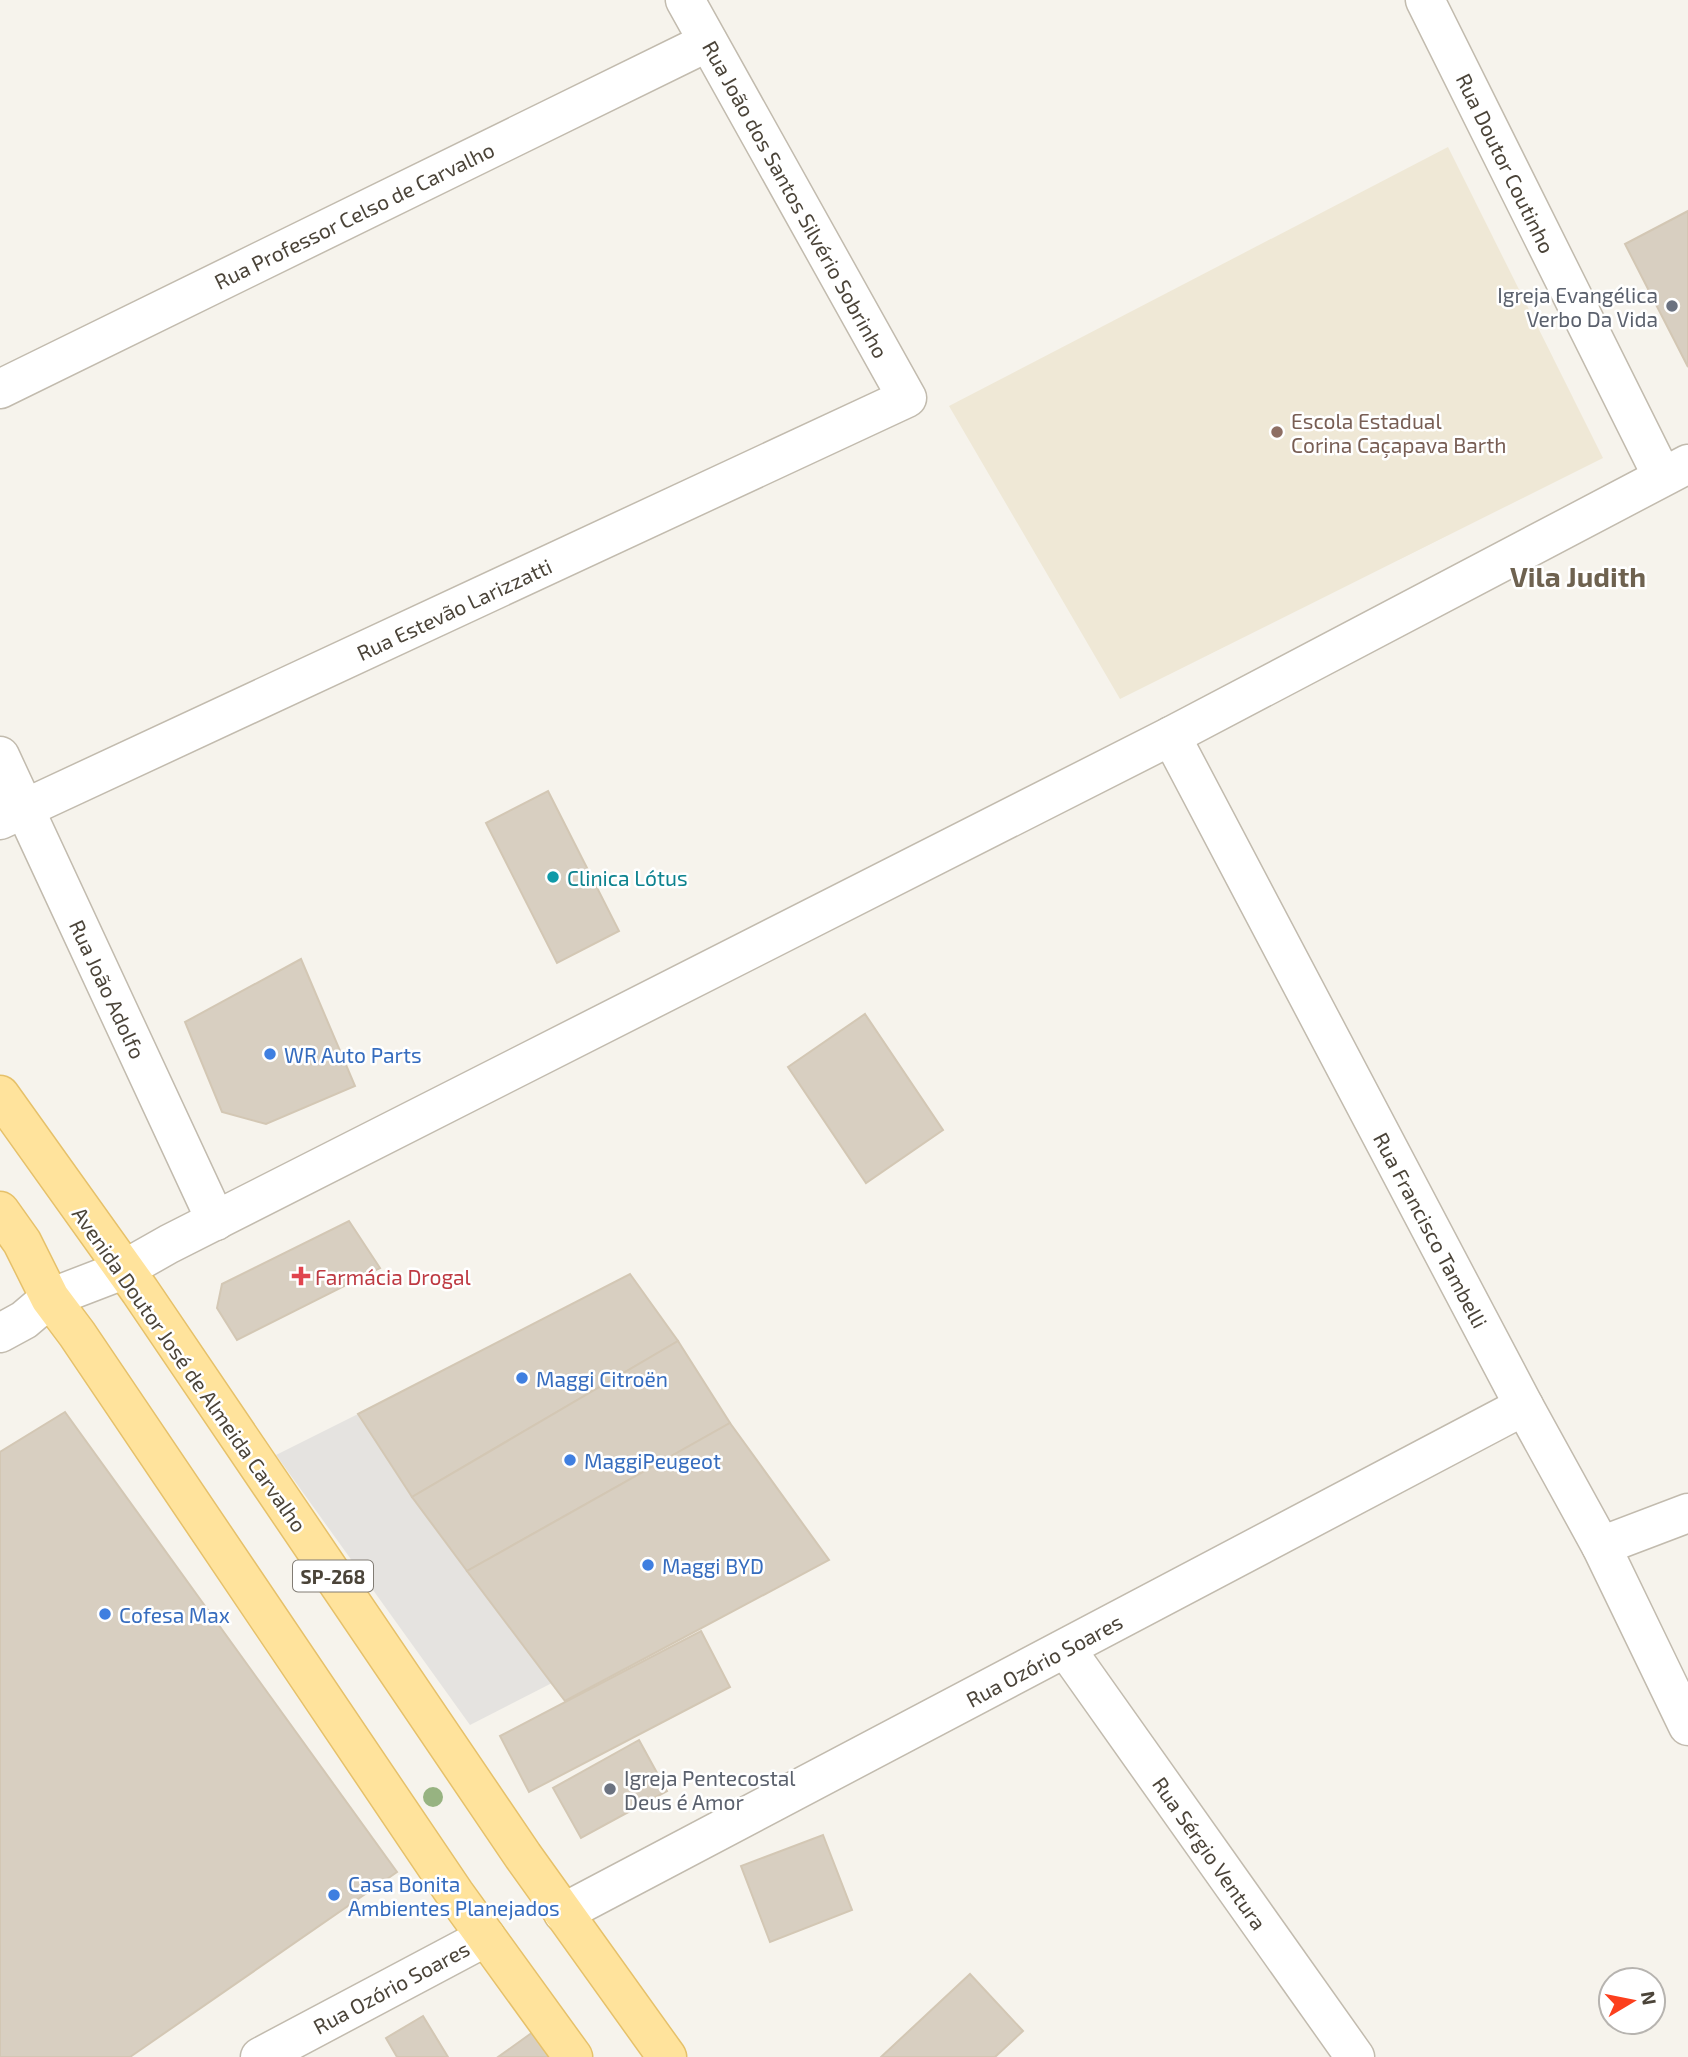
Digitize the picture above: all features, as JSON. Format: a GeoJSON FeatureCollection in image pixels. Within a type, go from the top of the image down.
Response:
{"type":"FeatureCollection","features":[{"type":"Feature","properties":{"kind":"main road","name":"Avenida Doutor José de Almeida Carvalho"},"geometry":{"type":"LineString","coordinates":[[0,1095],[140,1291],[563,1913],[667,2057]]}},
{"type":"Feature","properties":{"kind":"main road"},"geometry":{"type":"LineString","coordinates":[[0,1212],[22,1242],[51,1298],[486,1937],[573,2057]]}},
{"type":"Feature","properties":{"kind":"street","name":"Rua João dos Santos Silvério Sobrinho"},"geometry":{"type":"LineString","coordinates":[[685,0],[907,398]]}},
{"type":"Feature","properties":{"kind":"street","name":"Rua Doutor Coutinho"},"geometry":{"type":"LineString","coordinates":[[1425,0],[1675,470]]}},
{"type":"Feature","properties":{"kind":"street","name":"Rua Professor Celso de Carvalho"},"geometry":{"type":"LineString","coordinates":[[0,389],[708,42]]}},
{"type":"Feature","properties":{"kind":"street","name":"Rua Estevão Larizzatti"},"geometry":{"type":"LineString","coordinates":[[12,814],[907,398]]}},
{"type":"Feature","properties":{"kind":"street"},"geometry":{"type":"LineString","coordinates":[[0,1332],[24,1320],[51,1298],[123,1270],[1171,736],[1675,470]]}},
{"type":"Feature","properties":{"kind":"street","name":"Rua Francisco Tambelli"},"geometry":{"type":"LineString","coordinates":[[1171,736],[1524,1406],[1601,1546],[1688,1726]]}},
{"type":"Feature","properties":{"kind":"street","name":"Rua João Adolfo"},"geometry":{"type":"LineString","coordinates":[[0,755],[12,814],[216,1222]]}},
{"type":"Feature","properties":{"kind":"street","name":"Rua Ozório Soares"},"geometry":{"type":"LineString","coordinates":[[563,1913],[1524,1406]]}},
{"type":"Feature","properties":{"kind":"street"},"geometry":{"type":"LineString","coordinates":[[1601,1546],[1688,1513]]}},
{"type":"Feature","properties":{"kind":"street","name":"Rua Sérgio Ventura"},"geometry":{"type":"LineString","coordinates":[[1066,1649],[1355,2057]]}},
{"type":"Feature","properties":{"kind":"street","name":"Rua Ozório Soares"},"geometry":{"type":"LineString","coordinates":[[260,2057],[486,1937]]}},
{"type":"Feature","properties":{"kind":"shaded area","name":"Escola Estadual Corina Caçapava Barth"},"geometry":{"type":"Polygon","coordinates":[[[1448,147],[1603,458],[1120,699],[949,406],[1448,147]]]}},
{"type":"Feature","properties":{"kind":"shaded area"},"geometry":{"type":"Polygon","coordinates":[[[358,1414],[552,1683],[470,1725],[276,1455],[358,1414]]]}},
{"type":"Feature","properties":{"kind":"building","name":"Igreja Evangélica Verbo Da Vida"},"geometry":{"type":"Polygon","coordinates":[[[1688,211],[1688,367],[1625,244],[1688,211]]]}},
{"type":"Feature","properties":{"kind":"building","name":"Clinica Lótus"},"geometry":{"type":"Polygon","coordinates":[[[548,791],[619,931],[557,963],[486,823],[548,791]]]}},
{"type":"Feature","properties":{"kind":"building","name":"WR Auto Parts"},"geometry":{"type":"Polygon","coordinates":[[[301,959],[355,1086],[266,1124],[222,1112],[185,1022],[301,959]]]}},
{"type":"Feature","properties":{"kind":"building"},"geometry":{"type":"Polygon","coordinates":[[[865,1014],[943,1130],[866,1183],[788,1067],[865,1014]]]}},
{"type":"Feature","properties":{"kind":"building","name":"Farmácia Drogal"},"geometry":{"type":"Polygon","coordinates":[[[349,1221],[380,1268],[237,1340],[217,1308],[222,1284],[349,1221]]]}},
{"type":"Feature","properties":{"kind":"building","name":"Maggi Citroën"},"geometry":{"type":"Polygon","coordinates":[[[630,1274],[678,1341],[412,1497],[358,1414],[630,1274]]]}},
{"type":"Feature","properties":{"kind":"building","name":"MaggiPeugeot"},"geometry":{"type":"Polygon","coordinates":[[[678,1341],[730,1423],[467,1571],[412,1497],[678,1341]]]}},
{"type":"Feature","properties":{"kind":"building","name":"Cofesa Max"},"geometry":{"type":"Polygon","coordinates":[[[65,1412],[397,1872],[130,2057],[0,2057],[0,1452],[65,1412]]]}},
{"type":"Feature","properties":{"kind":"building","name":"Maggi BYD"},"geometry":{"type":"Polygon","coordinates":[[[730,1423],[829,1560],[565,1701],[467,1571],[730,1423]]]}},
{"type":"Feature","properties":{"kind":"building"},"geometry":{"type":"Polygon","coordinates":[[[701,1631],[730,1687],[529,1792],[500,1736],[701,1631]]]}},
{"type":"Feature","properties":{"kind":"building","name":"Igreja Pentecostal Deus é Amor"},"geometry":{"type":"Polygon","coordinates":[[[639,1740],[667,1791],[581,1838],[553,1788],[639,1740]]]}},
{"type":"Feature","properties":{"kind":"building"},"geometry":{"type":"Polygon","coordinates":[[[823,1835],[852,1910],[770,1942],[741,1866],[823,1835]]]}},
{"type":"Feature","properties":{"kind":"building"},"geometry":{"type":"Polygon","coordinates":[[[970,1974],[1023,2031],[995,2057],[881,2057],[970,1974]]]}},
{"type":"Feature","properties":{"kind":"building"},"geometry":{"type":"Polygon","coordinates":[[[423,2016],[448,2057],[397,2057],[386,2038],[423,2016]]]}},
{"type":"Feature","properties":{"kind":"building"},"geometry":{"type":"Polygon","coordinates":[[[533,2032],[551,2057],[498,2057],[533,2032]]]}},
{"type":"Feature","properties":{"kind":"place","name":"Igreja Evangélica Verbo Da Vida"},"geometry":{"type":"Point","coordinates":[1672,306]}},
{"type":"Feature","properties":{"kind":"place","name":"Escola Estadual Corina Caçapava Barth"},"geometry":{"type":"Point","coordinates":[1277,432]}},
{"type":"Feature","properties":{"kind":"place","name":"Clinica Lótus"},"geometry":{"type":"Point","coordinates":[553,877]}},
{"type":"Feature","properties":{"kind":"place","name":"WR Auto Parts"},"geometry":{"type":"Point","coordinates":[270,1054]}},
{"type":"Feature","properties":{"kind":"place","name":"Farmácia Drogal"},"geometry":{"type":"Point","coordinates":[301,1276]}},
{"type":"Feature","properties":{"kind":"place","name":"Maggi Citroën"},"geometry":{"type":"Point","coordinates":[522,1378]}},
{"type":"Feature","properties":{"kind":"place","name":"MaggiPeugeot"},"geometry":{"type":"Point","coordinates":[570,1460]}},
{"type":"Feature","properties":{"kind":"place","name":"Maggi BYD"},"geometry":{"type":"Point","coordinates":[648,1565]}},
{"type":"Feature","properties":{"kind":"place","name":"Cofesa Max"},"geometry":{"type":"Point","coordinates":[105,1614]}},
{"type":"Feature","properties":{"kind":"place","name":"Igreja Pentecostal Deus é Amor"},"geometry":{"type":"Point","coordinates":[610,1789]}},
{"type":"Feature","properties":{"kind":"place","name":"Casa Bonita Ambientes Planejados"},"geometry":{"type":"Point","coordinates":[334,1895]}},
{"type":"Feature","properties":{"kind":"district","name":"Vila Judith"},"geometry":{"type":"Point","coordinates":[1578,576]}}]}
